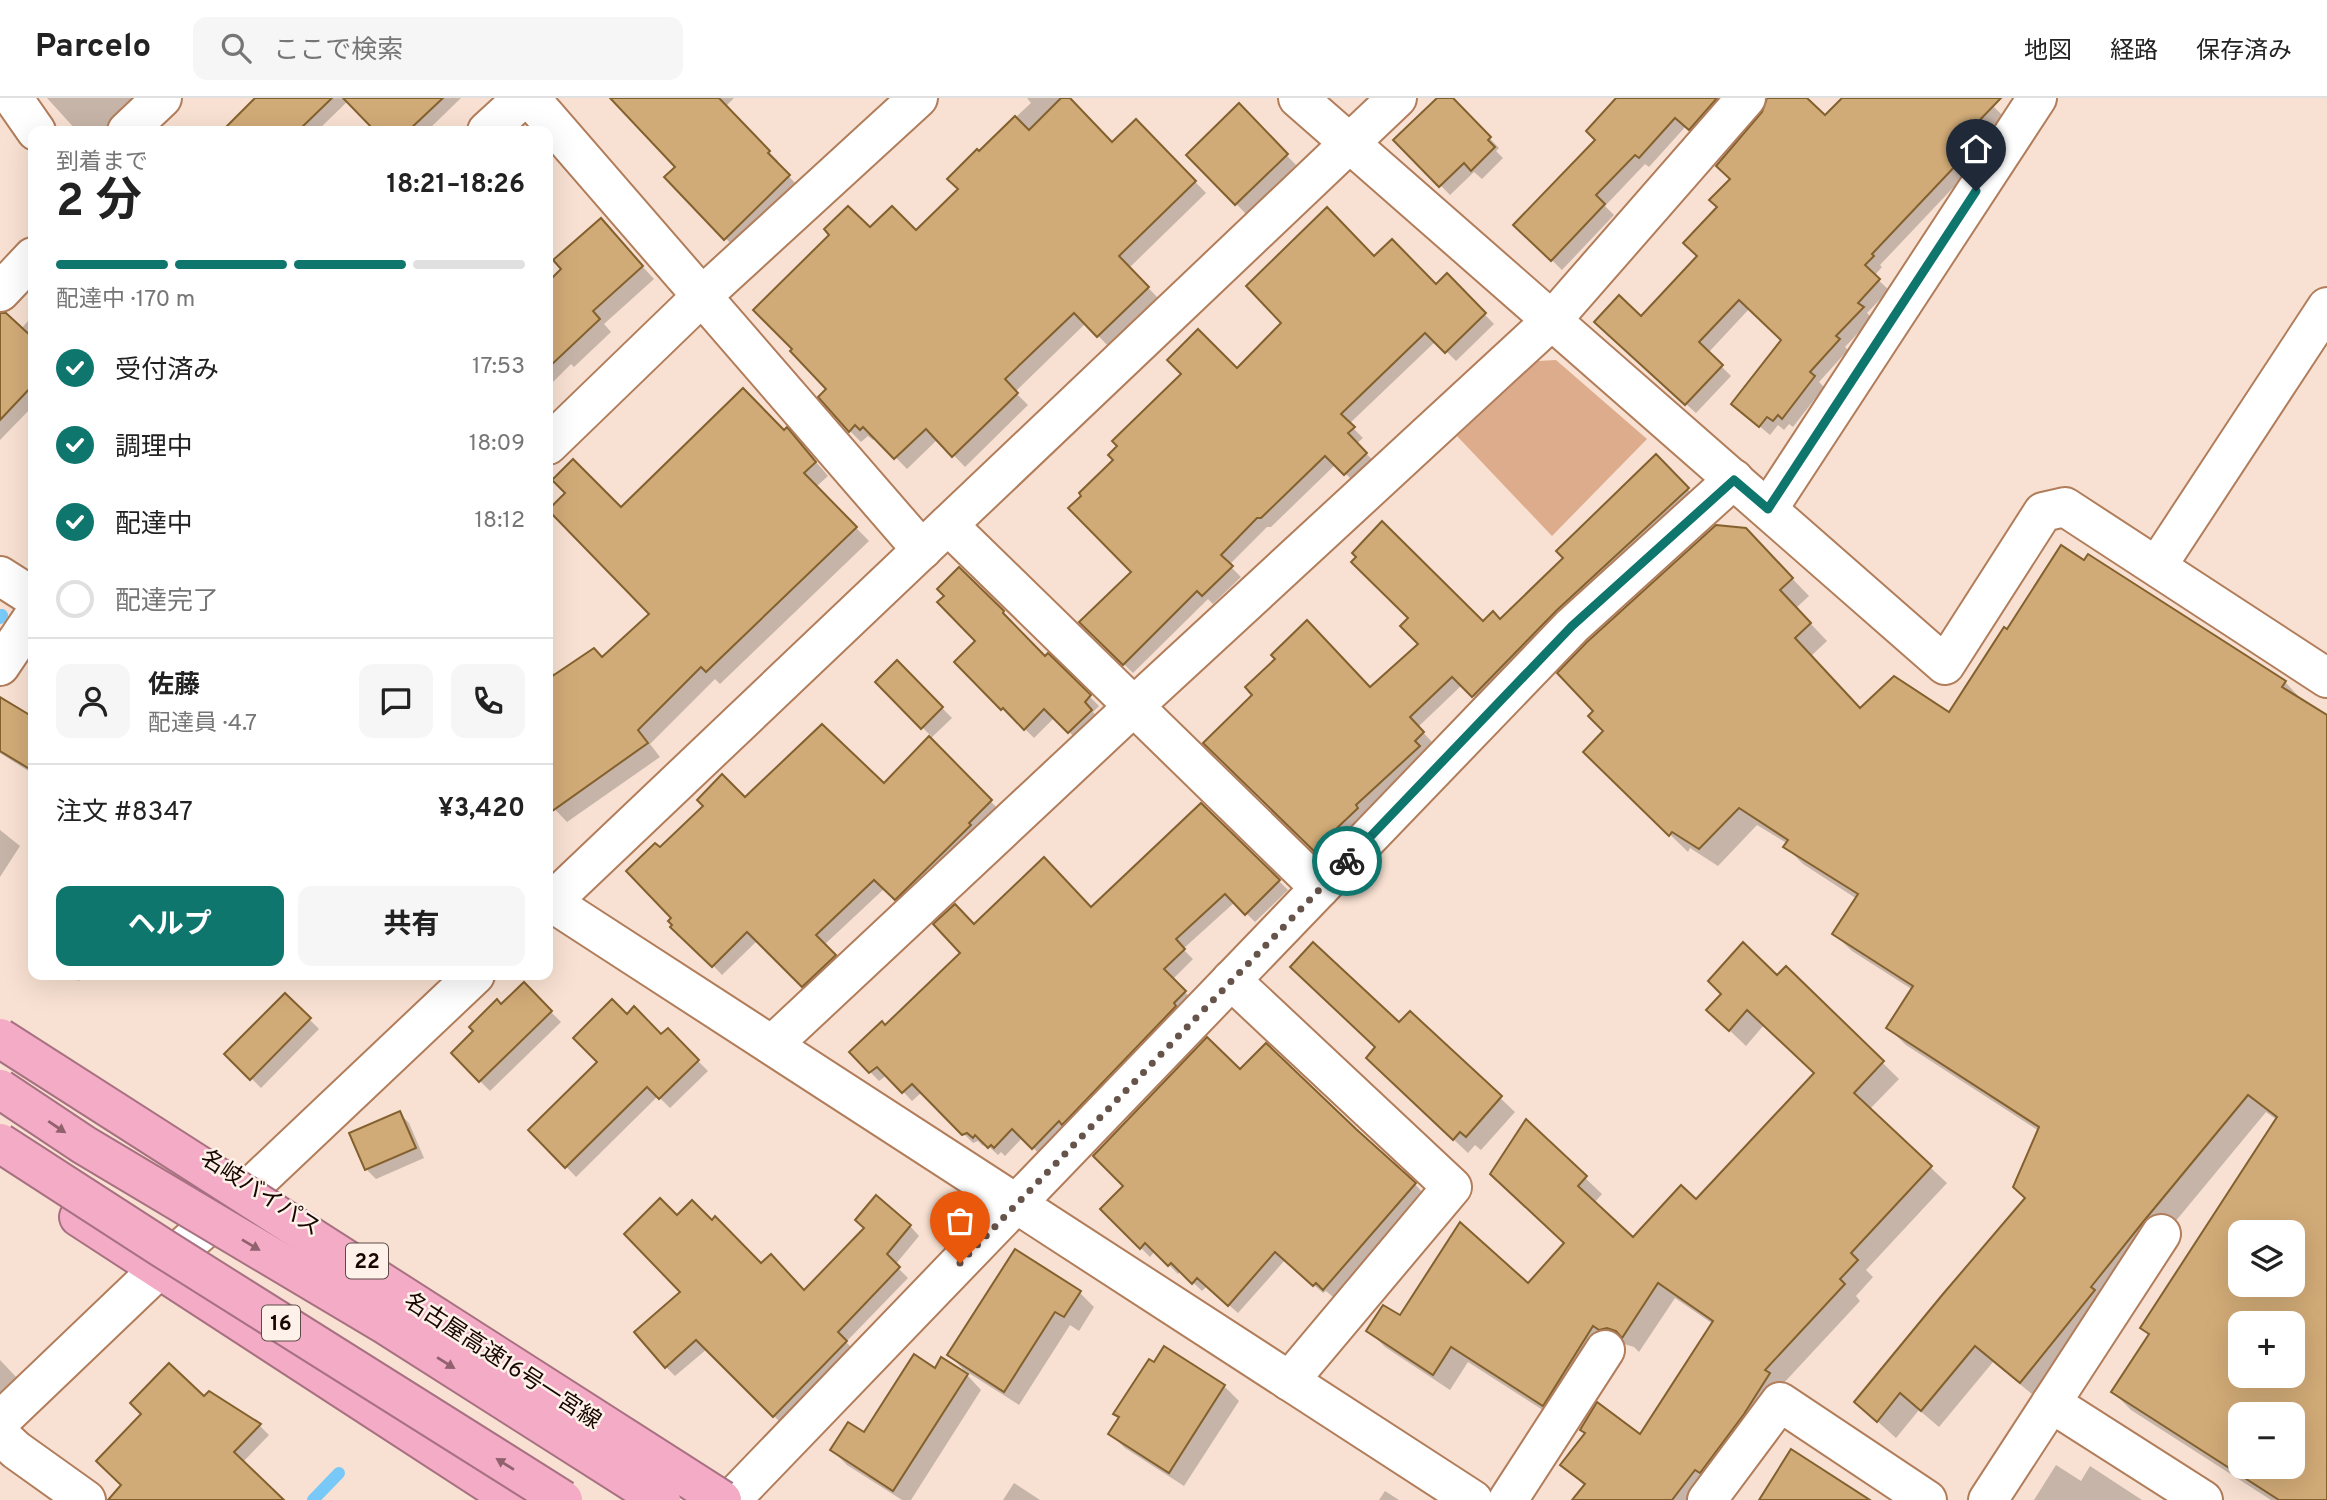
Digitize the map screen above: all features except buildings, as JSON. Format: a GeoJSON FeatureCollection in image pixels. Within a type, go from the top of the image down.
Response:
{"type":"FeatureCollection","features":[{"type":"Feature","properties":{"kind":"highway","name":"名岐バイパス"},"geometry":{"type":"LineString","coordinates":[[0,1021],[729,1500]]}},
{"type":"Feature","properties":{"kind":"highway","name":"名古屋高速16号一宮線"},"geometry":{"type":"LineString","coordinates":[[0,1038],[729,1500]]}},
{"type":"Feature","properties":{"kind":"highway"},"geometry":{"type":"LineString","coordinates":[[0,1089],[84,1145],[386,1325],[662,1500]]}},
{"type":"Feature","properties":{"kind":"highway","name":"16"},"geometry":{"type":"LineString","coordinates":[[0,1143],[563,1500]]}},
{"type":"Feature","properties":{"kind":"highway"},"geometry":{"type":"LineString","coordinates":[[0,1165],[514,1500]]}},
{"type":"Feature","properties":{"kind":"street"},"geometry":{"type":"LineString","coordinates":[[13,98],[33,126]]}},
{"type":"Feature","properties":{"kind":"street"},"geometry":{"type":"LineString","coordinates":[[132,126],[162,98]]}},
{"type":"Feature","properties":{"kind":"street"},"geometry":{"type":"LineString","coordinates":[[492,126],[523,98]]}},
{"type":"Feature","properties":{"kind":"street"},"geometry":{"type":"LineString","coordinates":[[530,98],[702,296],[935,538],[1134,706],[1320,888]]}},
{"type":"Feature","properties":{"kind":"street"},"geometry":{"type":"LineString","coordinates":[[553,440],[702,296],[918,98]]}},
{"type":"Feature","properties":{"kind":"street"},"geometry":{"type":"LineString","coordinates":[[1298,98],[1945,665],[2043,512],[2065,507],[2327,678]]}},
{"type":"Feature","properties":{"kind":"street"},"geometry":{"type":"LineString","coordinates":[[553,898],[1397,98]]}},
{"type":"Feature","properties":{"kind":"street"},"geometry":{"type":"LineString","coordinates":[[772,1045],[1552,320],[1746,98]]}},
{"type":"Feature","properties":{"kind":"street"},"geometry":{"type":"LineString","coordinates":[[1768,509],[2037,98]]}},
{"type":"Feature","properties":{"kind":"street"},"geometry":{"type":"LineString","coordinates":[[0,292],[28,262]]}},
{"type":"Feature","properties":{"kind":"street"},"geometry":{"type":"LineString","coordinates":[[2157,566],[2327,307]]}},
{"type":"Feature","properties":{"kind":"street"},"geometry":{"type":"LineString","coordinates":[[729,1500],[1572,626],[1734,480]]}},
{"type":"Feature","properties":{"kind":"street"},"geometry":{"type":"LineString","coordinates":[[0,576],[28,594]]}},
{"type":"Feature","properties":{"kind":"street"},"geometry":{"type":"LineString","coordinates":[[0,666],[28,624]]}},
{"type":"Feature","properties":{"kind":"street"},"geometry":{"type":"LineString","coordinates":[[553,905],[1474,1500]]}},
{"type":"Feature","properties":{"kind":"street"},"geometry":{"type":"LineString","coordinates":[[0,1421],[470,980]]}},
{"type":"Feature","properties":{"kind":"street"},"geometry":{"type":"LineString","coordinates":[[1231,980],[1452,1187],[1289,1381]]}},
{"type":"Feature","properties":{"kind":"street"},"geometry":{"type":"LineString","coordinates":[[1988,1500],[2161,1234]]}},
{"type":"Feature","properties":{"kind":"street"},"geometry":{"type":"LineString","coordinates":[[1508,1500],[1605,1350]]}},
{"type":"Feature","properties":{"kind":"street"},"geometry":{"type":"LineString","coordinates":[[1707,1500],[1780,1402],[1927,1500]]}},
{"type":"Feature","properties":{"kind":"street"},"geometry":{"type":"LineString","coordinates":[[2051,1403],[2203,1500]]}},
{"type":"Feature","properties":{"kind":"street"},"geometry":{"type":"LineString","coordinates":[[0,1435],[16,1450],[86,1500]]}},
{"type":"Feature","properties":{"kind":"shaded area"},"geometry":{"type":"Polygon","coordinates":[[[1556,360],[1647,439],[1552,536],[1457,436],[1538,361],[1556,360]]]}},
{"type":"Feature","properties":{"kind":"waterway"},"geometry":{"type":"LineString","coordinates":[[313,1500],[339,1473]]}},
{"type":"Feature","properties":{"kind":"way so far"},"geometry":{"type":"LineString","coordinates":[[960,1263],[1347,861]]}},
{"type":"Feature","properties":{"kind":"route"},"geometry":{"type":"LineString","coordinates":[[1347,861],[1572,626],[1734,480],[1768,509],[1976,191]]}}]}
